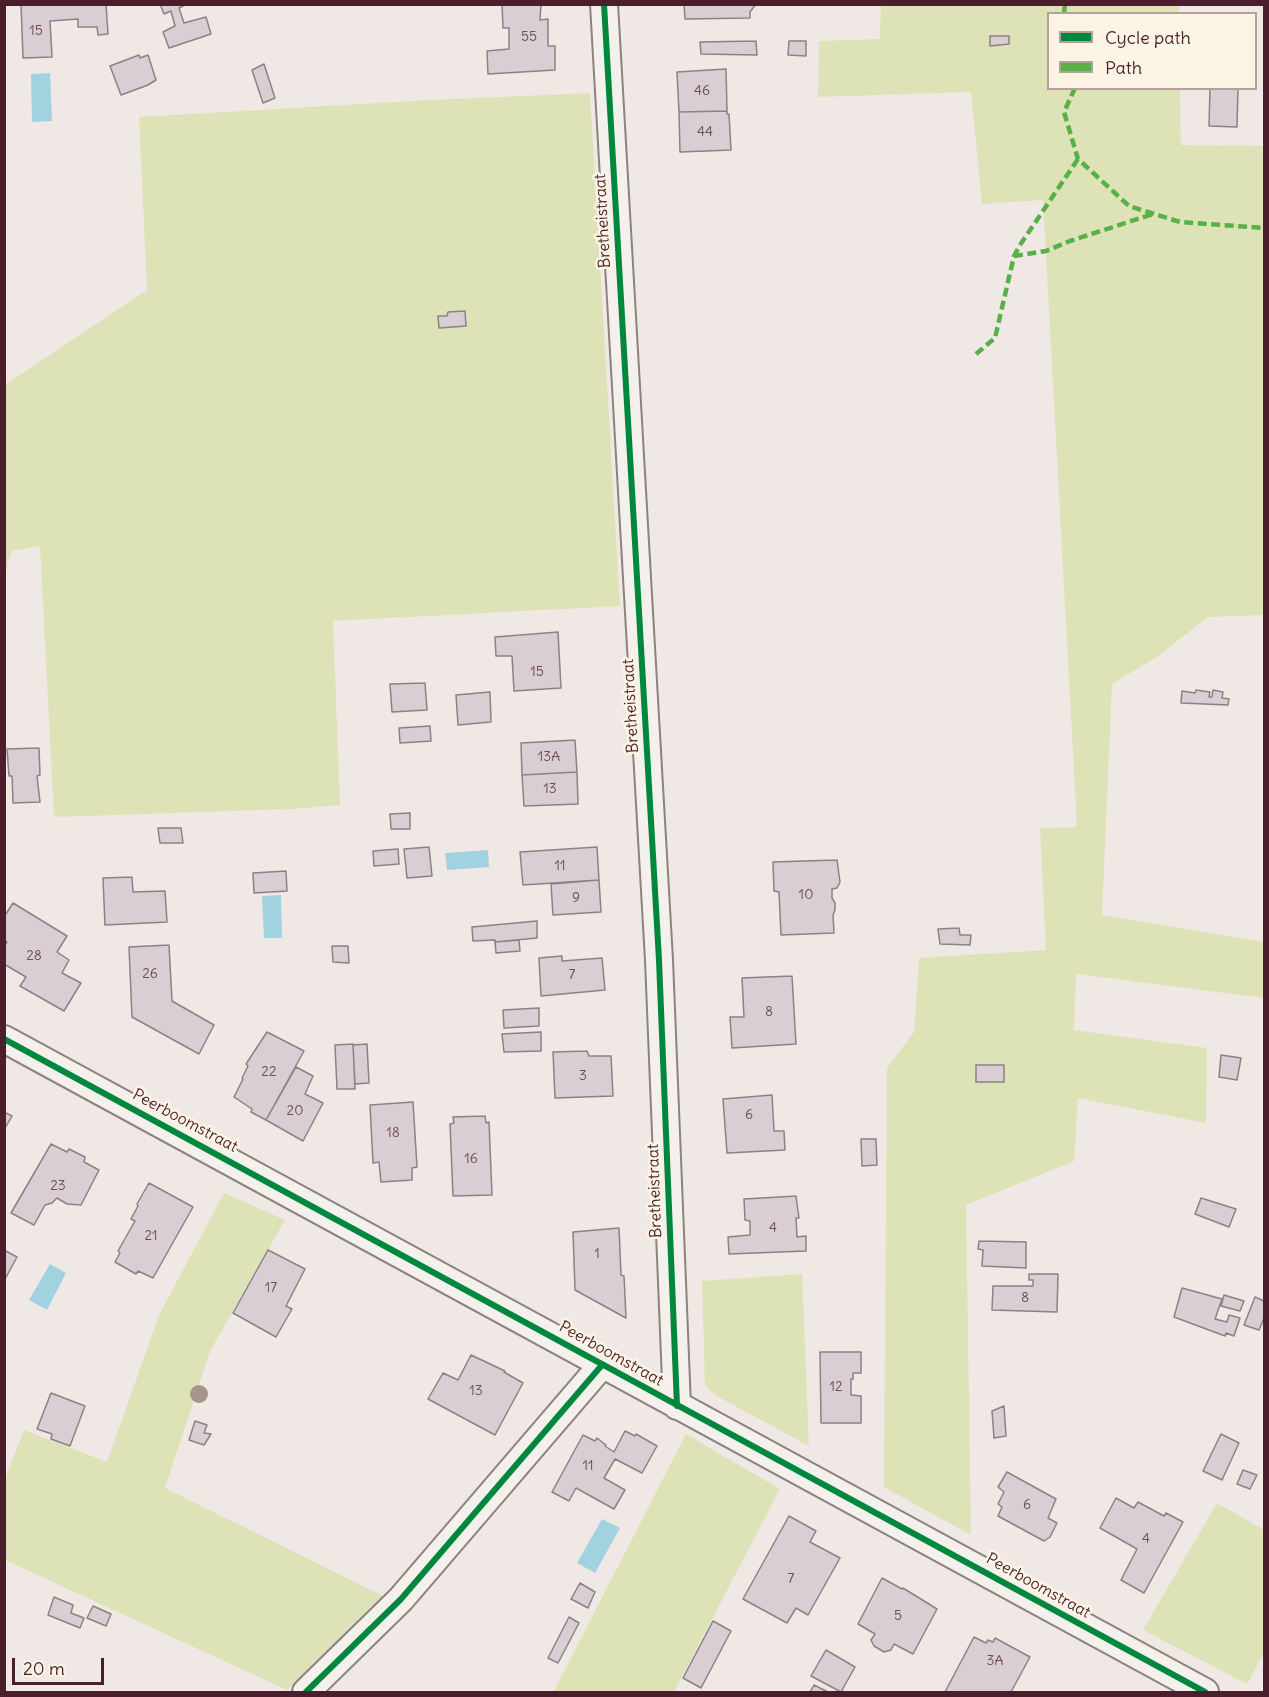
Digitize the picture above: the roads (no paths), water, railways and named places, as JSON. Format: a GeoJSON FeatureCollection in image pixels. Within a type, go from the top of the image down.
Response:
{"type":"FeatureCollection","features":[{"type":"Feature","properties":{"kind":"street","name":"Bretheistraat"},"geometry":{"type":"LineString","coordinates":[[604,4],[659,960],[677,1406]]}},
{"type":"Feature","properties":{"kind":"street","name":"Peerboomstraat"},"geometry":{"type":"LineString","coordinates":[[4,1039],[1205,1692]]}},
{"type":"Feature","properties":{"kind":"street"},"geometry":{"type":"LineString","coordinates":[[306,1692],[401,1599],[602,1365]]}},
{"type":"Feature","properties":{"kind":"water"},"geometry":{"type":"Polygon","coordinates":[[[50,73],[52,121],[32,122],[31,74],[50,73]]]}},
{"type":"Feature","properties":{"kind":"water"},"geometry":{"type":"Polygon","coordinates":[[[488,850],[489,867],[447,870],[445,853],[488,850]]]}},
{"type":"Feature","properties":{"kind":"water"},"geometry":{"type":"Polygon","coordinates":[[[281,895],[282,938],[264,938],[262,896],[281,895]]]}},
{"type":"Feature","properties":{"kind":"water"},"geometry":{"type":"Polygon","coordinates":[[[50,1264],[66,1273],[47,1310],[29,1300],[50,1264]]]}},
{"type":"Feature","properties":{"kind":"water"},"geometry":{"type":"Polygon","coordinates":[[[602,1519],[620,1528],[595,1573],[577,1563],[602,1519]]]}}]}
